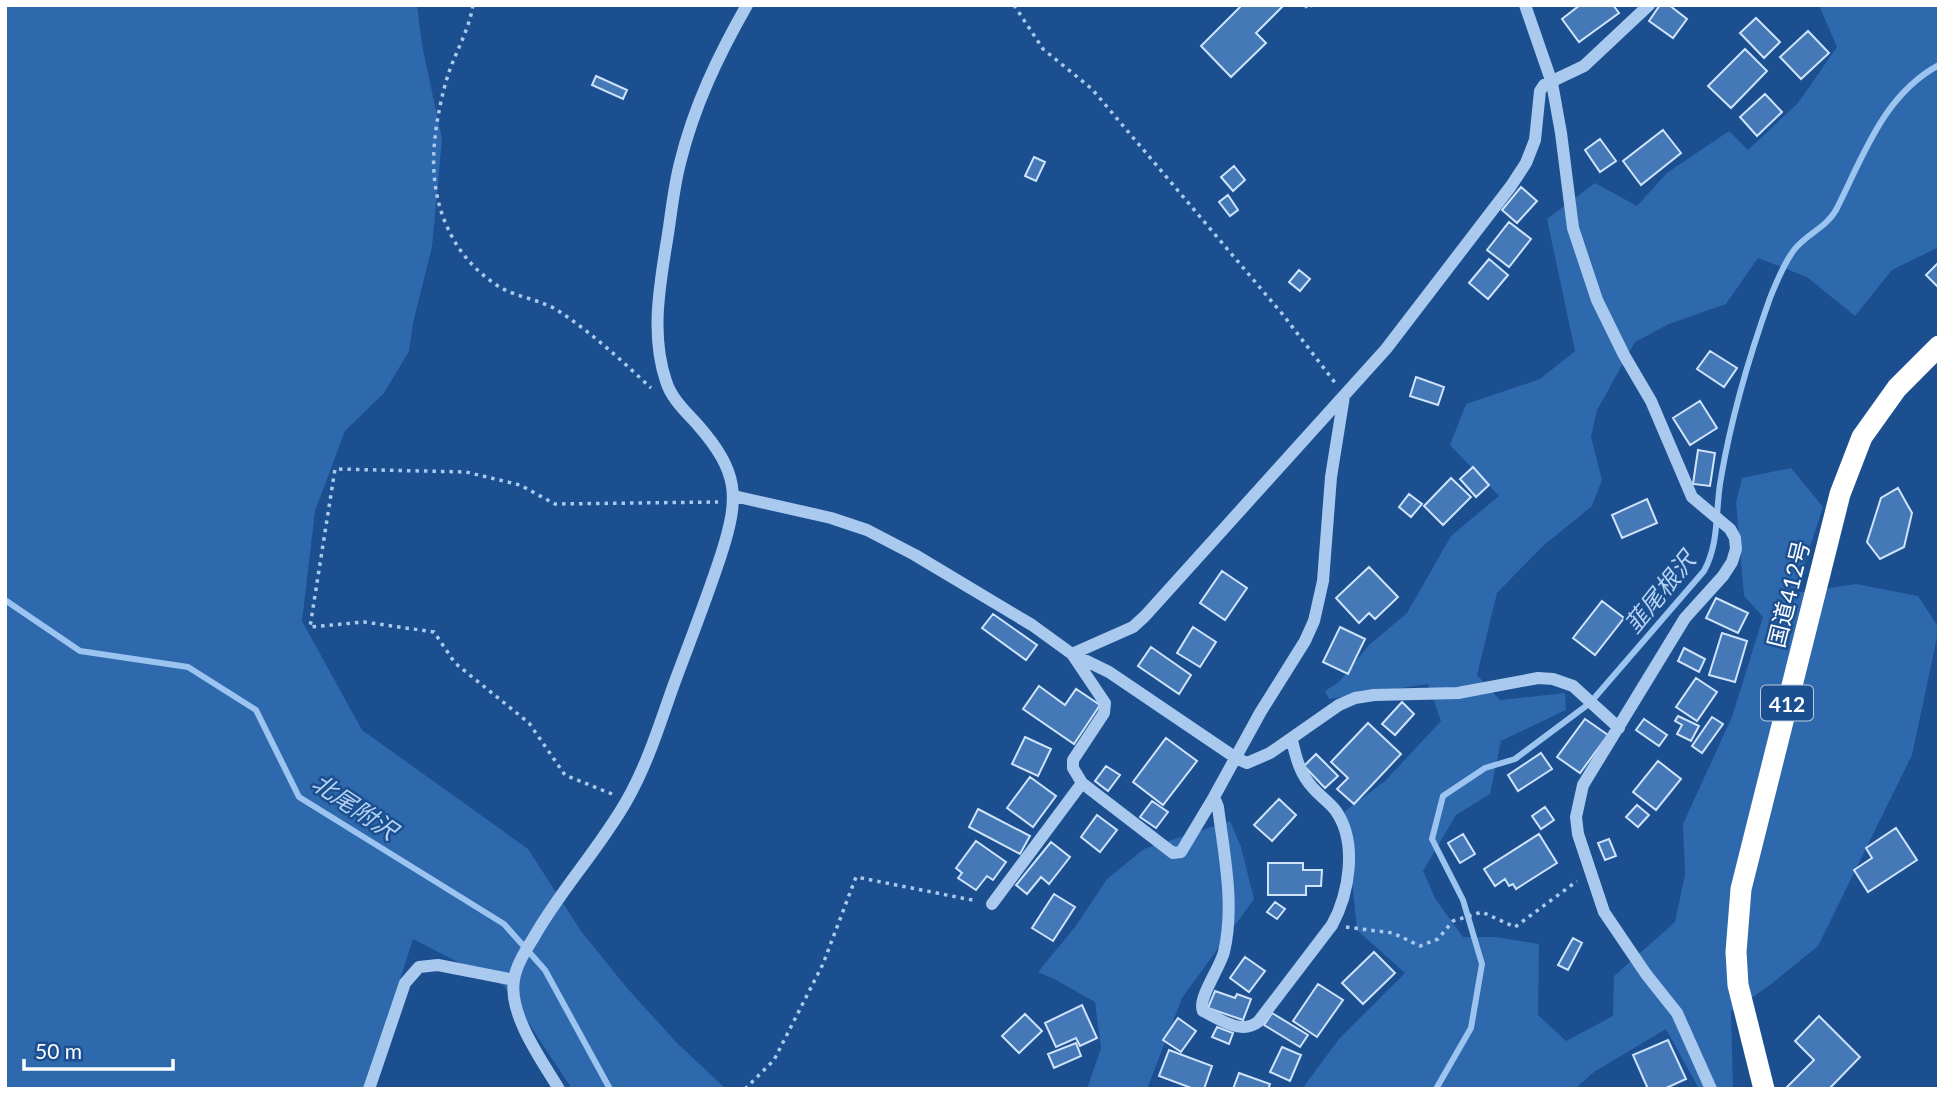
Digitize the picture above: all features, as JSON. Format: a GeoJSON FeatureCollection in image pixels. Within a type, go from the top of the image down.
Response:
{"type":"FeatureCollection","features":[{"type":"Feature","properties":{"kind":"highway","name":"国道412号"},"geometry":{"type":"LineString","coordinates":[[1764,1089],[1738,985],[1736,952],[1741,889],[1840,494],[1862,437],[1897,388],[1939,346]]}},
{"type":"Feature","properties":{"kind":"street"},"geometry":{"type":"LineString","coordinates":[[559,1089],[535,1050],[520,1017],[514,980],[521,960],[551,907],[627,800],[643,769],[720,558],[732,517],[734,496],[726,466],[718,452],[675,400],[666,383],[657,326],[659,292],[679,167],[703,90],[747,5]]}},
{"type":"Feature","properties":{"kind":"street"},"geometry":{"type":"LineString","coordinates":[[1525,5],[1552,83],[1573,228],[1597,300],[1624,355],[1651,401],[1692,497],[1730,529],[1735,538],[1736,549],[1732,562],[1723,576],[1685,618],[1583,785],[1576,817],[1604,912],[1646,974],[1677,1013],[1711,1089]]}},
{"type":"Feature","properties":{"kind":"street"},"geometry":{"type":"LineString","coordinates":[[1072,654],[1133,627],[1344,396],[1385,349],[1526,163],[1535,139],[1540,91],[1544,85],[1584,66],[1649,5]]}},
{"type":"Feature","properties":{"kind":"street"},"geometry":{"type":"LineString","coordinates":[[1072,654],[1105,702],[1104,713],[1073,760],[1073,768],[1082,783],[1173,853],[1181,852],[1260,713],[1305,641],[1318,607],[1323,580],[1331,477],[1344,396]]}},
{"type":"Feature","properties":{"kind":"street"},"geometry":{"type":"LineString","coordinates":[[734,496],[818,515],[867,530],[959,580],[1032,625],[1072,654],[1109,671],[1247,763],[1292,740],[1339,705],[1355,698],[1458,693],[1538,678],[1563,681],[1582,692],[1619,728]]}},
{"type":"Feature","properties":{"kind":"street"},"geometry":{"type":"LineString","coordinates":[[1214,797],[1218,807],[1228,886],[1227,932],[1219,969],[1201,1000],[1203,1011],[1237,1027],[1251,1027],[1258,1022],[1332,925],[1341,908],[1349,851],[1339,817],[1304,777],[1297,763],[1292,740]]}},
{"type":"Feature","properties":{"kind":"street"},"geometry":{"type":"LineString","coordinates":[[992,904],[1082,783]]}},
{"type":"Feature","properties":{"kind":"street"},"geometry":{"type":"LineString","coordinates":[[369,1089],[405,984],[419,967],[438,965],[514,980]]}},
{"type":"Feature","properties":{"kind":"path"},"geometry":{"type":"LineString","coordinates":[[473,5],[465,37],[448,76],[435,137],[433,169],[438,205],[448,232],[465,258],[499,287],[555,309],[601,342],[657,393],[675,400]]}},
{"type":"Feature","properties":{"kind":"path"},"geometry":{"type":"LineString","coordinates":[[1014,5],[1043,49],[1092,89],[1284,316],[1344,396]]}},
{"type":"Feature","properties":{"kind":"path"},"geometry":{"type":"LineString","coordinates":[[1305,5],[1308,9],[1312,5]]}},
{"type":"Feature","properties":{"kind":"path"},"geometry":{"type":"LineString","coordinates":[[627,800],[565,775],[529,723],[455,663],[434,632],[364,622],[310,626],[335,470],[466,472],[520,485],[555,504],[721,502],[734,496]]}},
{"type":"Feature","properties":{"kind":"path"},"geometry":{"type":"LineString","coordinates":[[1332,925],[1393,933],[1411,944],[1420,946],[1438,939],[1453,921],[1482,912],[1515,927],[1590,871]]}},
{"type":"Feature","properties":{"kind":"path"},"geometry":{"type":"LineString","coordinates":[[745,1089],[774,1060],[823,964],[856,877],[992,904]]}},
{"type":"Feature","properties":{"kind":"shaded area"},"geometry":{"type":"Polygon","coordinates":[[[5,5],[417,5],[422,45],[442,139],[432,247],[413,323],[409,351],[384,393],[345,431],[315,511],[302,621],[362,730],[528,849],[581,931],[627,988],[677,1043],[726,1089],[572,1089],[504,986],[413,939],[365,1089],[5,1089],[5,5]]]}},
{"type":"Feature","properties":{"kind":"shaded area"},"geometry":{"type":"Polygon","coordinates":[[[1819,5],[1939,5],[1939,247],[1892,270],[1855,316],[1807,277],[1758,258],[1726,304],[1669,324],[1635,342],[1597,410],[1591,437],[1602,480],[1592,506],[1543,546],[1497,593],[1477,675],[1500,700],[1565,693],[1566,710],[1501,741],[1490,794],[1456,815],[1423,871],[1436,900],[1463,937],[1496,937],[1539,944],[1538,1015],[1566,1041],[1613,1016],[1614,976],[1675,922],[1685,874],[1683,824],[1732,717],[1763,617],[1744,596],[1736,503],[1742,478],[1791,468],[1823,507],[1795,593],[1856,584],[1918,596],[1939,628],[1912,755],[1818,946],[1731,1012],[1733,1089],[1699,1089],[1666,1029],[1594,1072],[1575,1089],[1302,1089],[1339,1039],[1405,973],[1357,930],[1345,811],[1385,781],[1441,721],[1428,684],[1329,699],[1325,691],[1339,682],[1369,645],[1407,613],[1451,536],[1499,496],[1450,445],[1466,404],[1540,379],[1575,351],[1547,219],[1595,183],[1637,206],[1667,173],[1729,131],[1748,150],[1798,103],[1837,47],[1819,5]]]}},
{"type":"Feature","properties":{"kind":"shaded area"},"geometry":{"type":"Polygon","coordinates":[[[1230,821],[1241,847],[1254,899],[1182,998],[1147,1089],[1087,1089],[1101,1048],[1095,1002],[1038,972],[1075,927],[1107,879],[1144,849],[1230,821]]]}},
{"type":"Feature","properties":{"kind":"building"},"geometry":{"type":"Polygon","coordinates":[[[1242,5],[1284,5],[1256,33],[1266,43],[1231,77],[1201,46],[1242,5]]]}},
{"type":"Feature","properties":{"kind":"building"},"geometry":{"type":"Polygon","coordinates":[[[1580,5],[1613,5],[1619,13],[1579,42],[1562,19],[1580,5]]]}},
{"type":"Feature","properties":{"kind":"building"},"geometry":{"type":"Polygon","coordinates":[[[1660,5],[1669,5],[1687,19],[1673,38],[1649,21],[1660,5]]]}},
{"type":"Feature","properties":{"kind":"building"},"geometry":{"type":"Polygon","coordinates":[[[1756,18],[1780,42],[1764,58],[1740,33],[1756,18]]]}},
{"type":"Feature","properties":{"kind":"building"},"geometry":{"type":"Polygon","coordinates":[[[1808,31],[1829,53],[1801,79],[1780,57],[1808,31]]]}},
{"type":"Feature","properties":{"kind":"building"},"geometry":{"type":"Polygon","coordinates":[[[1745,49],[1767,71],[1731,108],[1708,86],[1745,49]]]}},
{"type":"Feature","properties":{"kind":"building"},"geometry":{"type":"Polygon","coordinates":[[[596,76],[627,90],[623,99],[592,85],[596,76]]]}},
{"type":"Feature","properties":{"kind":"building"},"geometry":{"type":"Polygon","coordinates":[[[1765,94],[1782,112],[1757,136],[1740,117],[1765,94]]]}},
{"type":"Feature","properties":{"kind":"building"},"geometry":{"type":"Polygon","coordinates":[[[1663,130],[1681,153],[1641,185],[1623,161],[1663,130]]]}},
{"type":"Feature","properties":{"kind":"building"},"geometry":{"type":"Polygon","coordinates":[[[1600,139],[1616,161],[1600,172],[1585,150],[1600,139]]]}},
{"type":"Feature","properties":{"kind":"building"},"geometry":{"type":"Polygon","coordinates":[[[1034,157],[1045,162],[1036,181],[1025,176],[1034,157]]]}},
{"type":"Feature","properties":{"kind":"building"},"geometry":{"type":"Polygon","coordinates":[[[1234,166],[1245,180],[1233,191],[1221,177],[1234,166]]]}},
{"type":"Feature","properties":{"kind":"building"},"geometry":{"type":"Polygon","coordinates":[[[1521,187],[1537,201],[1517,223],[1502,210],[1521,187]]]}},
{"type":"Feature","properties":{"kind":"building"},"geometry":{"type":"Polygon","coordinates":[[[1228,195],[1238,210],[1230,216],[1219,202],[1228,195]]]}},
{"type":"Feature","properties":{"kind":"building"},"geometry":{"type":"Polygon","coordinates":[[[1509,222],[1531,239],[1509,267],[1487,250],[1509,222]]]}},
{"type":"Feature","properties":{"kind":"building"},"geometry":{"type":"Polygon","coordinates":[[[1489,259],[1508,275],[1488,299],[1469,283],[1489,259]]]}},
{"type":"Feature","properties":{"kind":"building"},"geometry":{"type":"Polygon","coordinates":[[[1939,263],[1939,288],[1926,275],[1939,263]]]}},
{"type":"Feature","properties":{"kind":"building"},"geometry":{"type":"Polygon","coordinates":[[[1299,270],[1310,279],[1300,291],[1289,282],[1299,270]]]}},
{"type":"Feature","properties":{"kind":"building"},"geometry":{"type":"Polygon","coordinates":[[[1710,351],[1737,368],[1724,387],[1697,369],[1710,351]]]}},
{"type":"Feature","properties":{"kind":"building"},"geometry":{"type":"Polygon","coordinates":[[[1416,377],[1444,387],[1438,405],[1410,396],[1416,377]]]}},
{"type":"Feature","properties":{"kind":"building"},"geometry":{"type":"Polygon","coordinates":[[[1700,401],[1717,428],[1690,445],[1673,418],[1700,401]]]}},
{"type":"Feature","properties":{"kind":"building"},"geometry":{"type":"Polygon","coordinates":[[[1698,450],[1715,453],[1710,486],[1693,484],[1698,450]]]}},
{"type":"Feature","properties":{"kind":"building"},"geometry":{"type":"Polygon","coordinates":[[[1473,467],[1489,485],[1476,497],[1460,479],[1473,467]]]}},
{"type":"Feature","properties":{"kind":"building"},"geometry":{"type":"Polygon","coordinates":[[[1451,478],[1471,497],[1443,525],[1424,506],[1451,478]]]}},
{"type":"Feature","properties":{"kind":"building"},"geometry":{"type":"Polygon","coordinates":[[[1898,488],[1912,513],[1904,547],[1880,559],[1867,542],[1881,498],[1898,488]]]}},
{"type":"Feature","properties":{"kind":"building"},"geometry":{"type":"Polygon","coordinates":[[[1409,494],[1422,504],[1411,517],[1399,507],[1409,494]]]}},
{"type":"Feature","properties":{"kind":"building"},"geometry":{"type":"Polygon","coordinates":[[[1647,499],[1657,523],[1622,538],[1612,515],[1647,499]]]}},
{"type":"Feature","properties":{"kind":"building"},"geometry":{"type":"Polygon","coordinates":[[[1369,567],[1398,597],[1375,619],[1369,613],[1359,623],[1336,598],[1369,567]]]}},
{"type":"Feature","properties":{"kind":"building"},"geometry":{"type":"Polygon","coordinates":[[[1222,571],[1247,588],[1225,620],[1200,603],[1222,571]]]}},
{"type":"Feature","properties":{"kind":"building"},"geometry":{"type":"Polygon","coordinates":[[[1716,598],[1748,613],[1738,633],[1706,618],[1716,598]]]}},
{"type":"Feature","properties":{"kind":"building"},"geometry":{"type":"Polygon","coordinates":[[[1602,601],[1624,618],[1595,655],[1573,638],[1602,601]]]}},
{"type":"Feature","properties":{"kind":"building"},"geometry":{"type":"Polygon","coordinates":[[[993,614],[1037,645],[1026,660],[982,628],[993,614]]]}},
{"type":"Feature","properties":{"kind":"building"},"geometry":{"type":"Polygon","coordinates":[[[1193,627],[1216,642],[1200,667],[1177,653],[1193,627]]]}},
{"type":"Feature","properties":{"kind":"building"},"geometry":{"type":"Polygon","coordinates":[[[1340,627],[1365,639],[1348,674],[1323,662],[1340,627]]]}},
{"type":"Feature","properties":{"kind":"building"},"geometry":{"type":"Polygon","coordinates":[[[1722,633],[1747,641],[1735,682],[1709,675],[1722,633]]]}},
{"type":"Feature","properties":{"kind":"building"},"geometry":{"type":"Polygon","coordinates":[[[1151,647],[1191,675],[1179,694],[1138,666],[1151,647]]]}},
{"type":"Feature","properties":{"kind":"building"},"geometry":{"type":"Polygon","coordinates":[[[1684,648],[1705,659],[1699,672],[1678,661],[1684,648]]]}},
{"type":"Feature","properties":{"kind":"building"},"geometry":{"type":"Polygon","coordinates":[[[1696,678],[1717,692],[1697,721],[1676,707],[1696,678]]]}},
{"type":"Feature","properties":{"kind":"building"},"geometry":{"type":"Polygon","coordinates":[[[1039,686],[1065,705],[1076,689],[1100,705],[1074,744],[1023,709],[1039,686]]]}},
{"type":"Feature","properties":{"kind":"building"},"geometry":{"type":"Polygon","coordinates":[[[1402,702],[1414,714],[1395,735],[1382,724],[1402,702]]]}},
{"type":"Feature","properties":{"kind":"building"},"geometry":{"type":"Polygon","coordinates":[[[1678,716],[1699,726],[1691,741],[1677,734],[1682,725],[1675,721],[1678,716]]]}},
{"type":"Feature","properties":{"kind":"building"},"geometry":{"type":"Polygon","coordinates":[[[1712,717],[1723,724],[1702,753],[1692,746],[1712,717]]]}},
{"type":"Feature","properties":{"kind":"building"},"geometry":{"type":"Polygon","coordinates":[[[1585,719],[1608,735],[1580,773],[1557,757],[1585,719]]]}},
{"type":"Feature","properties":{"kind":"building"},"geometry":{"type":"Polygon","coordinates":[[[1644,719],[1667,735],[1659,746],[1636,730],[1644,719]]]}},
{"type":"Feature","properties":{"kind":"building"},"geometry":{"type":"Polygon","coordinates":[[[1368,723],[1401,754],[1354,804],[1337,789],[1348,778],[1331,762],[1368,723]]]}},
{"type":"Feature","properties":{"kind":"building"},"geometry":{"type":"Polygon","coordinates":[[[1025,737],[1051,749],[1038,776],[1012,764],[1025,737]]]}},
{"type":"Feature","properties":{"kind":"building"},"geometry":{"type":"Polygon","coordinates":[[[1166,738],[1197,761],[1163,805],[1133,782],[1166,738]]]}},
{"type":"Feature","properties":{"kind":"building"},"geometry":{"type":"Polygon","coordinates":[[[1541,753],[1552,769],[1518,791],[1508,775],[1541,753]]]}},
{"type":"Feature","properties":{"kind":"building"},"geometry":{"type":"Polygon","coordinates":[[[1316,754],[1338,776],[1325,788],[1304,766],[1316,754]]]}},
{"type":"Feature","properties":{"kind":"building"},"geometry":{"type":"Polygon","coordinates":[[[1658,761],[1681,779],[1656,810],[1633,792],[1658,761]]]}},
{"type":"Feature","properties":{"kind":"building"},"geometry":{"type":"Polygon","coordinates":[[[1106,766],[1120,775],[1108,791],[1095,781],[1106,766]]]}},
{"type":"Feature","properties":{"kind":"building"},"geometry":{"type":"Polygon","coordinates":[[[1030,777],[1056,796],[1033,827],[1007,808],[1030,777]]]}},
{"type":"Feature","properties":{"kind":"building"},"geometry":{"type":"Polygon","coordinates":[[[1279,799],[1296,815],[1272,841],[1254,825],[1279,799]]]}},
{"type":"Feature","properties":{"kind":"building"},"geometry":{"type":"Polygon","coordinates":[[[1152,801],[1168,812],[1156,828],[1140,817],[1152,801]]]}},
{"type":"Feature","properties":{"kind":"building"},"geometry":{"type":"Polygon","coordinates":[[[1637,805],[1649,815],[1638,827],[1626,817],[1637,805]]]}},
{"type":"Feature","properties":{"kind":"building"},"geometry":{"type":"Polygon","coordinates":[[[1545,807],[1554,820],[1541,829],[1532,816],[1545,807]]]}},
{"type":"Feature","properties":{"kind":"building"},"geometry":{"type":"Polygon","coordinates":[[[978,809],[1030,836],[1020,854],[969,827],[978,809]]]}},
{"type":"Feature","properties":{"kind":"building"},"geometry":{"type":"Polygon","coordinates":[[[1097,815],[1117,830],[1100,852],[1081,837],[1097,815]]]}},
{"type":"Feature","properties":{"kind":"building"},"geometry":{"type":"Polygon","coordinates":[[[1896,828],[1917,860],[1868,892],[1854,870],[1872,858],[1866,848],[1896,828]]]}},
{"type":"Feature","properties":{"kind":"building"},"geometry":{"type":"Polygon","coordinates":[[[1463,834],[1475,854],[1460,863],[1448,843],[1463,834]]]}},
{"type":"Feature","properties":{"kind":"building"},"geometry":{"type":"Polygon","coordinates":[[[1539,834],[1557,863],[1516,889],[1513,884],[1509,886],[1505,879],[1495,886],[1484,869],[1539,834]]]}},
{"type":"Feature","properties":{"kind":"building"},"geometry":{"type":"Polygon","coordinates":[[[1609,839],[1616,856],[1605,860],[1598,843],[1609,839]]]}},
{"type":"Feature","properties":{"kind":"building"},"geometry":{"type":"Polygon","coordinates":[[[976,841],[1006,862],[993,880],[987,876],[976,890],[958,878],[962,873],[956,868],[976,841]]]}},
{"type":"Feature","properties":{"kind":"building"},"geometry":{"type":"Polygon","coordinates":[[[1051,842],[1070,857],[1049,884],[1041,877],[1027,894],[1016,885],[1051,842]]]}},
{"type":"Feature","properties":{"kind":"building"},"geometry":{"type":"Polygon","coordinates":[[[1268,863],[1303,863],[1303,870],[1322,870],[1321,886],[1306,886],[1306,895],[1268,895],[1268,863]]]}},
{"type":"Feature","properties":{"kind":"building"},"geometry":{"type":"Polygon","coordinates":[[[1054,894],[1075,907],[1053,941],[1032,928],[1054,894]]]}},
{"type":"Feature","properties":{"kind":"building"},"geometry":{"type":"Polygon","coordinates":[[[1275,902],[1285,909],[1277,919],[1267,912],[1275,902]]]}},
{"type":"Feature","properties":{"kind":"building"},"geometry":{"type":"Polygon","coordinates":[[[1573,938],[1582,943],[1568,970],[1558,965],[1573,938]]]}},
{"type":"Feature","properties":{"kind":"building"},"geometry":{"type":"Polygon","coordinates":[[[1374,952],[1395,973],[1363,1004],[1342,983],[1374,952]]]}},
{"type":"Feature","properties":{"kind":"building"},"geometry":{"type":"Polygon","coordinates":[[[1245,957],[1265,971],[1249,992],[1230,978],[1245,957]]]}},
{"type":"Feature","properties":{"kind":"building"},"geometry":{"type":"Polygon","coordinates":[[[1318,984],[1343,1000],[1317,1037],[1293,1021],[1318,984]]]}},
{"type":"Feature","properties":{"kind":"building"},"geometry":{"type":"Polygon","coordinates":[[[1215,991],[1235,998],[1237,994],[1251,999],[1243,1020],[1208,1008],[1215,991]]]}},
{"type":"Feature","properties":{"kind":"building"},"geometry":{"type":"Polygon","coordinates":[[[1082,1005],[1097,1038],[1080,1046],[1076,1038],[1056,1047],[1045,1023],[1082,1005]]]}},
{"type":"Feature","properties":{"kind":"building"},"geometry":{"type":"Polygon","coordinates":[[[1272,1013],[1308,1035],[1300,1047],[1264,1025],[1272,1013]]]}},
{"type":"Feature","properties":{"kind":"building"},"geometry":{"type":"Polygon","coordinates":[[[1025,1014],[1042,1031],[1019,1053],[1002,1036],[1025,1014]]]}},
{"type":"Feature","properties":{"kind":"building"},"geometry":{"type":"Polygon","coordinates":[[[1819,1016],[1860,1057],[1829,1089],[1785,1089],[1814,1060],[1795,1041],[1819,1016]]]}},
{"type":"Feature","properties":{"kind":"building"},"geometry":{"type":"Polygon","coordinates":[[[1178,1018],[1196,1031],[1181,1052],[1163,1040],[1178,1018]]]}},
{"type":"Feature","properties":{"kind":"building"},"geometry":{"type":"Polygon","coordinates":[[[1217,1027],[1233,1033],[1229,1044],[1212,1037],[1217,1027]]]}},
{"type":"Feature","properties":{"kind":"building"},"geometry":{"type":"Polygon","coordinates":[[[1668,1040],[1686,1079],[1664,1089],[1648,1089],[1633,1055],[1668,1040]]]}},
{"type":"Feature","properties":{"kind":"building"},"geometry":{"type":"Polygon","coordinates":[[[1076,1043],[1081,1056],[1054,1068],[1048,1054],[1076,1043]]]}},
{"type":"Feature","properties":{"kind":"building"},"geometry":{"type":"Polygon","coordinates":[[[1282,1047],[1301,1055],[1290,1081],[1270,1072],[1282,1047]]]}},
{"type":"Feature","properties":{"kind":"building"},"geometry":{"type":"Polygon","coordinates":[[[1169,1050],[1212,1066],[1204,1089],[1194,1089],[1159,1076],[1169,1050]]]}},
{"type":"Feature","properties":{"kind":"building"},"geometry":{"type":"Polygon","coordinates":[[[1239,1073],[1270,1084],[1268,1089],[1233,1089],[1239,1073]]]}},
{"type":"Feature","properties":{"kind":"waterway","name":"韮尾根沢"},"geometry":{"type":"LineString","coordinates":[[1436,1089],[1471,1028],[1482,964],[1463,900],[1432,839],[1443,796],[1485,768],[1515,759],[1590,703],[1704,571],[1713,549],[1719,490],[1736,410],[1755,341],[1780,273],[1799,245],[1832,216],[1889,110],[1903,93],[1939,65]]}},
{"type":"Feature","properties":{"kind":"waterway","name":"北尾附沢"},"geometry":{"type":"LineString","coordinates":[[5,600],[80,651],[188,667],[256,710],[299,797],[504,924],[545,970],[610,1089]]}}]}
